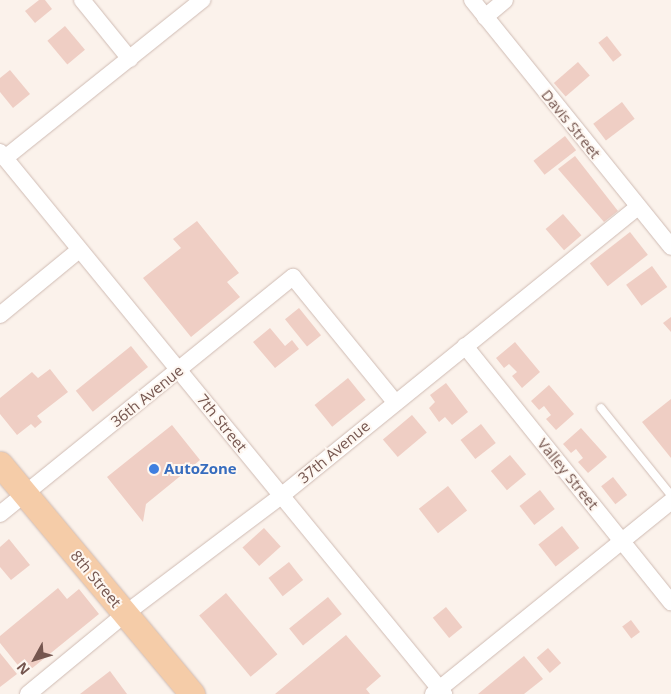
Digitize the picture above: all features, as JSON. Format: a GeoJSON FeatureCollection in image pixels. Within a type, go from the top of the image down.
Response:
{"type":"FeatureCollection","features":[{"type":"Feature","properties":{"kind":"main road","name":"8th Street"},"geometry":{"type":"LineString","coordinates":[[0,464],[192,694]]}},
{"type":"Feature","properties":{"kind":"street"},"geometry":{"type":"LineString","coordinates":[[82,0],[130,59]]}},
{"type":"Feature","properties":{"kind":"street"},"geometry":{"type":"LineString","coordinates":[[2,155],[130,59],[202,0]]}},
{"type":"Feature","properties":{"kind":"street","name":"Davis Street"},"geometry":{"type":"LineString","coordinates":[[472,0],[671,247]]}},
{"type":"Feature","properties":{"kind":"street"},"geometry":{"type":"LineString","coordinates":[[485,17],[505,0]]}},
{"type":"Feature","properties":{"kind":"street","name":"7th Street"},"geometry":{"type":"LineString","coordinates":[[2,155],[78,250],[179,369],[439,692]]}},
{"type":"Feature","properties":{"kind":"street","name":"37th Avenue"},"geometry":{"type":"LineString","coordinates":[[28,694],[125,614],[280,496],[638,207]]}},
{"type":"Feature","properties":{"kind":"street"},"geometry":{"type":"LineString","coordinates":[[0,315],[78,250]]}},
{"type":"Feature","properties":{"kind":"street","name":"36th Avenue"},"geometry":{"type":"LineString","coordinates":[[0,514],[293,277],[395,402]]}},
{"type":"Feature","properties":{"kind":"street","name":"Valley Street"},"geometry":{"type":"LineString","coordinates":[[465,346],[671,602]]}},
{"type":"Feature","properties":{"kind":"street"},"geometry":{"type":"LineString","coordinates":[[439,692],[671,502]]}},
{"type":"Feature","properties":{"kind":"lane"},"geometry":{"type":"LineString","coordinates":[[601,408],[671,495]]}},
{"type":"Feature","properties":{"kind":"building"},"geometry":{"type":"Polygon","coordinates":[[[39,0],[45,0],[52,9],[35,23],[25,11],[39,0]]]}},
{"type":"Feature","properties":{"kind":"building"},"geometry":{"type":"Polygon","coordinates":[[[65,26],[85,50],[67,65],[47,41],[65,26]]]}},
{"type":"Feature","properties":{"kind":"building"},"geometry":{"type":"Polygon","coordinates":[[[607,36],[622,55],[613,62],[598,43],[607,36]]]}},
{"type":"Feature","properties":{"kind":"building"},"geometry":{"type":"Polygon","coordinates":[[[578,62],[590,76],[566,97],[554,83],[578,62]]]}},
{"type":"Feature","properties":{"kind":"building"},"geometry":{"type":"Polygon","coordinates":[[[10,70],[30,94],[13,108],[0,92],[0,78],[10,70]]]}},
{"type":"Feature","properties":{"kind":"building"},"geometry":{"type":"Polygon","coordinates":[[[622,102],[635,119],[606,140],[593,124],[622,102]]]}},
{"type":"Feature","properties":{"kind":"building"},"geometry":{"type":"Polygon","coordinates":[[[565,136],[576,150],[545,175],[533,161],[565,136]]]}},
{"type":"Feature","properties":{"kind":"building"},"geometry":{"type":"Polygon","coordinates":[[[575,156],[618,211],[604,222],[558,169],[575,156]]]}},
{"type":"Feature","properties":{"kind":"building"},"geometry":{"type":"Polygon","coordinates":[[[563,214],[581,235],[564,250],[546,229],[563,214]]]}},
{"type":"Feature","properties":{"kind":"building"},"geometry":{"type":"Polygon","coordinates":[[[197,221],[239,273],[227,282],[240,297],[191,337],[143,278],[181,248],[173,239],[197,221]]]}},
{"type":"Feature","properties":{"kind":"building"},"geometry":{"type":"Polygon","coordinates":[[[630,232],[648,255],[608,286],[590,263],[630,232]]]}},
{"type":"Feature","properties":{"kind":"building"},"geometry":{"type":"Polygon","coordinates":[[[652,266],[667,287],[641,306],[626,285],[652,266]]]}},
{"type":"Feature","properties":{"kind":"building"},"geometry":{"type":"Polygon","coordinates":[[[299,308],[321,335],[307,347],[285,319],[299,308]]]}},
{"type":"Feature","properties":{"kind":"building"},"geometry":{"type":"Polygon","coordinates":[[[671,317],[671,332],[663,323],[671,317]]]}},
{"type":"Feature","properties":{"kind":"building"},"geometry":{"type":"Polygon","coordinates":[[[270,328],[285,346],[292,340],[299,349],[275,368],[253,342],[270,328]]]}},
{"type":"Feature","properties":{"kind":"building"},"geometry":{"type":"Polygon","coordinates":[[[515,342],[540,372],[522,388],[512,376],[517,372],[509,364],[504,368],[496,358],[515,342]]]}},
{"type":"Feature","properties":{"kind":"building"},"geometry":{"type":"Polygon","coordinates":[[[131,346],[148,367],[93,412],[76,391],[131,346]]]}},
{"type":"Feature","properties":{"kind":"building"},"geometry":{"type":"Polygon","coordinates":[[[50,369],[68,392],[37,416],[42,422],[35,428],[31,424],[17,435],[0,414],[0,398],[32,372],[38,378],[50,369]]]}},
{"type":"Feature","properties":{"kind":"building"},"geometry":{"type":"Polygon","coordinates":[[[348,378],[366,400],[332,427],[315,405],[348,378]]]}},
{"type":"Feature","properties":{"kind":"building"},"geometry":{"type":"Polygon","coordinates":[[[446,383],[468,412],[452,425],[445,417],[439,422],[429,408],[435,402],[430,395],[446,383]]]}},
{"type":"Feature","properties":{"kind":"building"},"geometry":{"type":"Polygon","coordinates":[[[549,385],[574,414],[556,430],[546,419],[551,415],[544,406],[539,410],[531,401],[549,385]]]}},
{"type":"Feature","properties":{"kind":"building"},"geometry":{"type":"Polygon","coordinates":[[[671,399],[671,458],[642,422],[671,399]]]}},
{"type":"Feature","properties":{"kind":"building"},"geometry":{"type":"Polygon","coordinates":[[[412,415],[427,433],[398,457],[383,439],[412,415]]]}},
{"type":"Feature","properties":{"kind":"building"},"geometry":{"type":"Polygon","coordinates":[[[481,424],[496,443],[475,459],[461,440],[481,424]]]}},
{"type":"Feature","properties":{"kind":"building","name":"AutoZone"},"geometry":{"type":"Polygon","coordinates":[[[172,425],[200,460],[146,504],[143,522],[107,477],[172,425]]]}},
{"type":"Feature","properties":{"kind":"building"},"geometry":{"type":"Polygon","coordinates":[[[581,428],[607,457],[588,473],[578,462],[583,458],[576,449],[571,453],[563,444],[581,428]]]}},
{"type":"Feature","properties":{"kind":"building"},"geometry":{"type":"Polygon","coordinates":[[[510,455],[526,474],[507,490],[491,471],[510,455]]]}},
{"type":"Feature","properties":{"kind":"building"},"geometry":{"type":"Polygon","coordinates":[[[613,477],[627,495],[615,504],[601,486],[613,477]]]}},
{"type":"Feature","properties":{"kind":"building"},"geometry":{"type":"Polygon","coordinates":[[[448,486],[467,510],[438,533],[419,509],[448,486]]]}},
{"type":"Feature","properties":{"kind":"building"},"geometry":{"type":"Polygon","coordinates":[[[540,490],[555,509],[534,525],[520,506],[540,490]]]}},
{"type":"Feature","properties":{"kind":"building"},"geometry":{"type":"Polygon","coordinates":[[[562,526],[579,548],[556,567],[538,544],[562,526]]]}},
{"type":"Feature","properties":{"kind":"building"},"geometry":{"type":"Polygon","coordinates":[[[264,528],[281,547],[259,566],[242,547],[264,528]]]}},
{"type":"Feature","properties":{"kind":"building"},"geometry":{"type":"Polygon","coordinates":[[[9,539],[30,565],[11,580],[0,567],[0,547],[9,539]]]}},
{"type":"Feature","properties":{"kind":"building"},"geometry":{"type":"Polygon","coordinates":[[[289,562],[303,580],[283,596],[269,578],[289,562]]]}},
{"type":"Feature","properties":{"kind":"building"},"geometry":{"type":"Polygon","coordinates":[[[58,588],[67,599],[79,589],[99,614],[25,674],[0,643],[0,636],[58,588]]]}},
{"type":"Feature","properties":{"kind":"building"},"geometry":{"type":"Polygon","coordinates":[[[226,593],[277,654],[251,677],[199,615],[226,593]]]}},
{"type":"Feature","properties":{"kind":"building"},"geometry":{"type":"Polygon","coordinates":[[[328,597],[342,614],[303,646],[289,628],[328,597]]]}},
{"type":"Feature","properties":{"kind":"building"},"geometry":{"type":"Polygon","coordinates":[[[446,607],[462,627],[449,638],[433,618],[446,607]]]}},
{"type":"Feature","properties":{"kind":"building"},"geometry":{"type":"Polygon","coordinates":[[[631,620],[640,632],[631,639],[622,627],[631,620]]]}},
{"type":"Feature","properties":{"kind":"building"},"geometry":{"type":"Polygon","coordinates":[[[346,635],[381,676],[366,689],[370,694],[275,694],[346,635]]]}},
{"type":"Feature","properties":{"kind":"building"},"geometry":{"type":"Polygon","coordinates":[[[548,648],[561,663],[550,673],[537,658],[548,648]]]}},
{"type":"Feature","properties":{"kind":"building"},"geometry":{"type":"Polygon","coordinates":[[[0,653],[17,674],[0,687],[0,653]]]}},
{"type":"Feature","properties":{"kind":"building"},"geometry":{"type":"Polygon","coordinates":[[[524,656],[543,679],[524,694],[478,694],[524,656]]]}},
{"type":"Feature","properties":{"kind":"building"},"geometry":{"type":"Polygon","coordinates":[[[110,671],[127,694],[80,694],[110,671]]]}},
{"type":"Feature","properties":{"kind":"place","name":"AutoZone"},"geometry":{"type":"Point","coordinates":[154,469]}}]}
